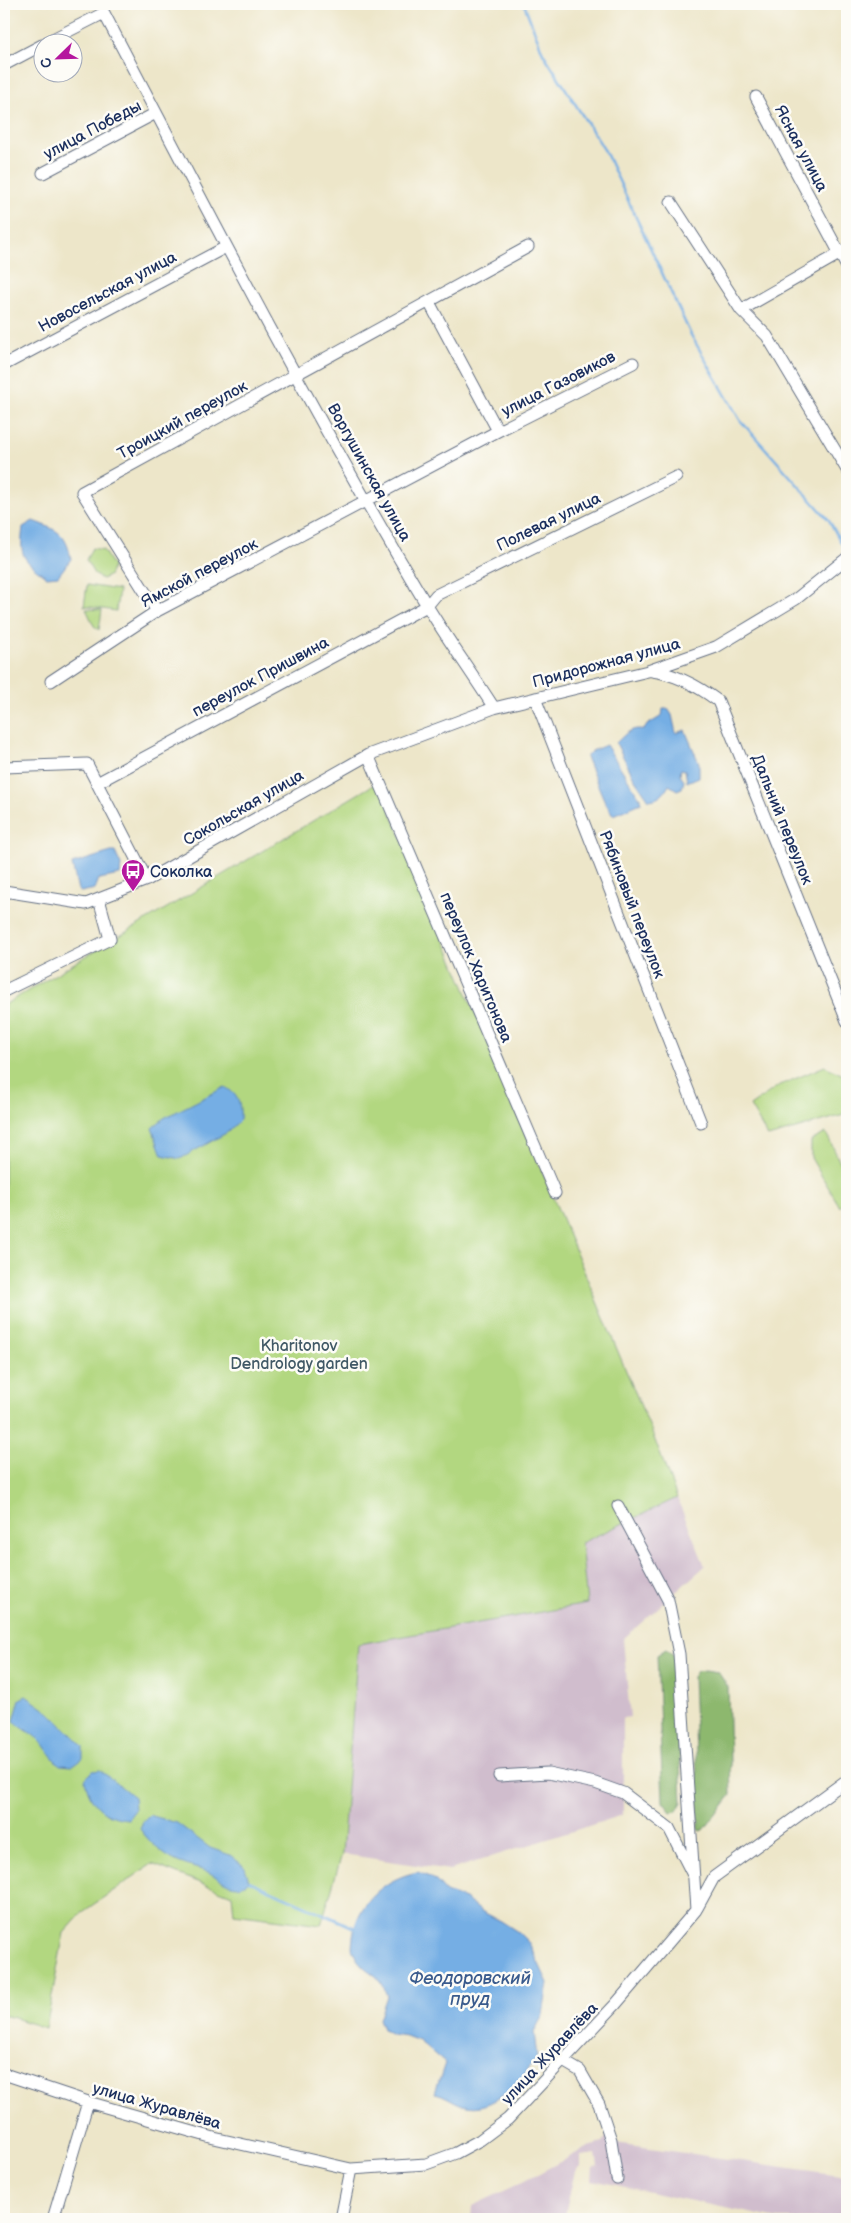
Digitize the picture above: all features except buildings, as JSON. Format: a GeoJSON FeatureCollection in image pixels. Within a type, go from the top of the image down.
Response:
{"type":"FeatureCollection","features":[{"type":"Feature","properties":{"kind":"street","name":"Воргушинская улица"},"geometry":{"type":"LineString","coordinates":[[67,32],[104,13],[226,247],[367,501],[427,606],[494,708]]}},
{"type":"Feature","properties":{"kind":"street"},"geometry":{"type":"LineString","coordinates":[[4,65],[32,50]]}},
{"type":"Feature","properties":{"kind":"street","name":"Ясная улица"},"geometry":{"type":"LineString","coordinates":[[756,97],[844,251],[847,267]]}},
{"type":"Feature","properties":{"kind":"street","name":"улица Победы"},"geometry":{"type":"LineString","coordinates":[[43,173],[156,113]]}},
{"type":"Feature","properties":{"kind":"street"},"geometry":{"type":"LineString","coordinates":[[671,202],[741,310],[767,336],[847,470]]}},
{"type":"Feature","properties":{"kind":"street","name":"Новосельская улица"},"geometry":{"type":"LineString","coordinates":[[4,365],[226,247]]}},
{"type":"Feature","properties":{"kind":"street","name":"Троицкий переулок"},"geometry":{"type":"LineString","coordinates":[[157,611],[82,492],[528,247]]}},
{"type":"Feature","properties":{"kind":"street"},"geometry":{"type":"LineString","coordinates":[[741,310],[844,251]]}},
{"type":"Feature","properties":{"kind":"street"},"geometry":{"type":"LineString","coordinates":[[429,302],[498,431]]}},
{"type":"Feature","properties":{"kind":"street","name":"улица Газовиков"},"geometry":{"type":"LineString","coordinates":[[367,501],[498,431],[633,363]]}},
{"type":"Feature","properties":{"kind":"street","name":"Полевая улица"},"geometry":{"type":"LineString","coordinates":[[436,595],[676,477]]}},
{"type":"Feature","properties":{"kind":"street","name":"Ямской переулок"},"geometry":{"type":"LineString","coordinates":[[52,680],[157,611],[367,501]]}},
{"type":"Feature","properties":{"kind":"street","name":"Придорожная улица"},"geometry":{"type":"LineString","coordinates":[[494,708],[648,670],[716,647],[796,598],[845,560]]}},
{"type":"Feature","properties":{"kind":"street","name":"переулок Пришвина"},"geometry":{"type":"LineString","coordinates":[[96,783],[427,606],[436,595]]}},
{"type":"Feature","properties":{"kind":"street","name":"Дальний переулок"},"geometry":{"type":"LineString","coordinates":[[648,670],[671,673],[686,683],[701,689],[718,701],[847,1021]]}},
{"type":"Feature","properties":{"kind":"street","name":"Рябиновый переулок"},"geometry":{"type":"LineString","coordinates":[[535,698],[701,1123]]}},
{"type":"Feature","properties":{"kind":"street","name":"Сокольская улица"},"geometry":{"type":"LineString","coordinates":[[4,891],[86,904],[147,880],[368,755],[494,708]]}},
{"type":"Feature","properties":{"kind":"street","name":"переулок Харитонова"},"geometry":{"type":"LineString","coordinates":[[368,755],[555,1193]]}},
{"type":"Feature","properties":{"kind":"street"},"geometry":{"type":"LineString","coordinates":[[4,767],[87,764],[147,880]]}},
{"type":"Feature","properties":{"kind":"street"},"geometry":{"type":"LineString","coordinates":[[4,991],[110,939],[99,899]]}},
{"type":"Feature","properties":{"kind":"street"},"geometry":{"type":"LineString","coordinates":[[618,1506],[668,1600],[673,1617],[679,1654],[696,1881],[696,1910]]}},
{"type":"Feature","properties":{"kind":"street"},"geometry":{"type":"LineString","coordinates":[[499,1776],[548,1774],[595,1783],[624,1793],[669,1828],[696,1881]]}},
{"type":"Feature","properties":{"kind":"street","name":"улица Журавлёва"},"geometry":{"type":"LineString","coordinates":[[4,2074],[88,2102],[214,2138],[352,2169],[416,2166],[456,2153],[480,2140],[508,2119],[616,2005],[696,1910],[714,1877],[847,1780]]}},
{"type":"Feature","properties":{"kind":"street"},"geometry":{"type":"LineString","coordinates":[[563,2061],[580,2071],[599,2104],[612,2140],[617,2179]]}},
{"type":"Feature","properties":{"kind":"street"},"geometry":{"type":"LineString","coordinates":[[53,2219],[88,2102]]}},
{"type":"Feature","properties":{"kind":"street"},"geometry":{"type":"LineString","coordinates":[[340,2219],[352,2169]]}},
{"type":"Feature","properties":{"kind":"shaded area"},"geometry":{"type":"Polygon","coordinates":[[[677,1498],[705,1566],[623,1639],[630,1717],[623,1718],[623,1815],[450,1870],[342,1854],[358,1644],[586,1604],[581,1543],[677,1498]]]}},
{"type":"Feature","properties":{"kind":"shaded area"},"geometry":{"type":"Polygon","coordinates":[[[612,2129],[615,2143],[847,2176],[847,2219],[778,2219],[592,2180],[593,2167],[598,2166],[596,2154],[581,2156],[581,2165],[575,2171],[564,2219],[471,2219],[472,2206],[517,2185],[588,2147],[602,2143],[612,2129]]]}},
{"type":"Feature","properties":{"kind":"green space"},"geometry":{"type":"Polygon","coordinates":[[[92,548],[103,550],[113,566],[109,576],[102,579],[94,574],[86,560],[92,548]]]}},
{"type":"Feature","properties":{"kind":"green space"},"geometry":{"type":"Polygon","coordinates":[[[87,585],[119,590],[116,611],[84,606],[87,585]]]}},
{"type":"Feature","properties":{"kind":"green space"},"geometry":{"type":"Polygon","coordinates":[[[86,609],[102,610],[99,630],[94,626],[86,609]]]}},
{"type":"Feature","properties":{"kind":"green space","name":"Kharitonov Dendrology garden"},"geometry":{"type":"Polygon","coordinates":[[[378,782],[651,1430],[677,1498],[581,1543],[587,1604],[358,1644],[342,1854],[321,1925],[234,1914],[232,1895],[152,1864],[84,1911],[64,1933],[46,2028],[4,2015],[4,1005],[378,782]]]}},
{"type":"Feature","properties":{"kind":"green space"},"geometry":{"type":"Polygon","coordinates":[[[825,1066],[847,1077],[847,1114],[768,1137],[750,1106],[778,1086],[825,1066]]]}},
{"type":"Feature","properties":{"kind":"green space"},"geometry":{"type":"Polygon","coordinates":[[[826,1133],[841,1165],[848,1191],[845,1202],[840,1207],[811,1158],[811,1141],[826,1133]]]}},
{"type":"Feature","properties":{"kind":"green space"},"geometry":{"type":"Polygon","coordinates":[[[666,1649],[675,1656],[682,1802],[677,1811],[671,1812],[663,1802],[657,1655],[666,1649]]]}},
{"type":"Feature","properties":{"kind":"green space"},"geometry":{"type":"Polygon","coordinates":[[[697,1671],[718,1672],[728,1687],[731,1795],[704,1830],[699,1831],[693,1677],[697,1671]]]}},
{"type":"Feature","properties":{"kind":"water"},"geometry":{"type":"Polygon","coordinates":[[[33,521],[59,533],[66,543],[71,559],[58,576],[47,577],[24,557],[22,545],[23,527],[33,521]]]}},
{"type":"Feature","properties":{"kind":"water"},"geometry":{"type":"Polygon","coordinates":[[[663,709],[668,709],[672,715],[676,733],[685,730],[699,763],[699,777],[687,782],[685,770],[681,769],[680,774],[684,781],[682,788],[677,790],[669,785],[661,796],[649,800],[634,778],[616,743],[632,730],[644,730],[647,725],[662,716],[663,709]]]}},
{"type":"Feature","properties":{"kind":"water"},"geometry":{"type":"Polygon","coordinates":[[[606,745],[640,798],[641,803],[613,815],[605,802],[586,757],[592,751],[606,745]]]}},
{"type":"Feature","properties":{"kind":"water"},"geometry":{"type":"Polygon","coordinates":[[[115,852],[121,865],[120,875],[99,879],[95,889],[81,892],[78,890],[72,864],[115,852]]]}},
{"type":"Feature","properties":{"kind":"water"},"geometry":{"type":"Polygon","coordinates":[[[225,1087],[238,1100],[240,1120],[228,1132],[180,1159],[162,1155],[152,1128],[164,1118],[225,1087]]]}},
{"type":"Feature","properties":{"kind":"water"},"geometry":{"type":"Polygon","coordinates":[[[26,1696],[50,1713],[83,1746],[83,1758],[72,1766],[60,1765],[37,1738],[14,1721],[20,1699],[26,1696]]]}},
{"type":"Feature","properties":{"kind":"water"},"geometry":{"type":"Polygon","coordinates":[[[100,1770],[134,1797],[135,1810],[128,1819],[119,1818],[105,1812],[99,1808],[90,1796],[85,1779],[93,1771],[100,1770]]]}},
{"type":"Feature","properties":{"kind":"water"},"geometry":{"type":"Polygon","coordinates":[[[149,1815],[177,1823],[210,1848],[230,1855],[245,1867],[249,1881],[239,1886],[234,1886],[223,1882],[208,1872],[172,1859],[149,1841],[140,1829],[143,1821],[149,1815]]]}},
{"type":"Feature","properties":{"kind":"water","name":"Феодоровский пруд"},"geometry":{"type":"Polygon","coordinates":[[[418,1872],[434,1879],[446,1892],[465,1899],[481,1911],[518,1932],[529,1943],[548,1983],[543,2015],[534,2032],[537,2058],[524,2075],[506,2093],[485,2105],[474,2107],[463,2105],[435,2093],[445,2063],[419,2041],[406,2036],[391,2034],[383,2029],[379,2019],[387,1996],[384,1987],[378,1978],[360,1963],[352,1949],[356,1924],[367,1902],[384,1886],[406,1875],[418,1872]]]}},
{"type":"Feature","properties":{"kind":"waterway"},"geometry":{"type":"LineString","coordinates":[[524,4],[543,53],[605,151],[691,335],[740,420],[829,520],[847,554]]}},
{"type":"Feature","properties":{"kind":"waterway"},"geometry":{"type":"LineString","coordinates":[[249,1881],[355,1928]]}},
{"type":"Feature","properties":{"kind":"place","name":"Соколка"},"geometry":{"type":"Point","coordinates":[133,892]}}]}
